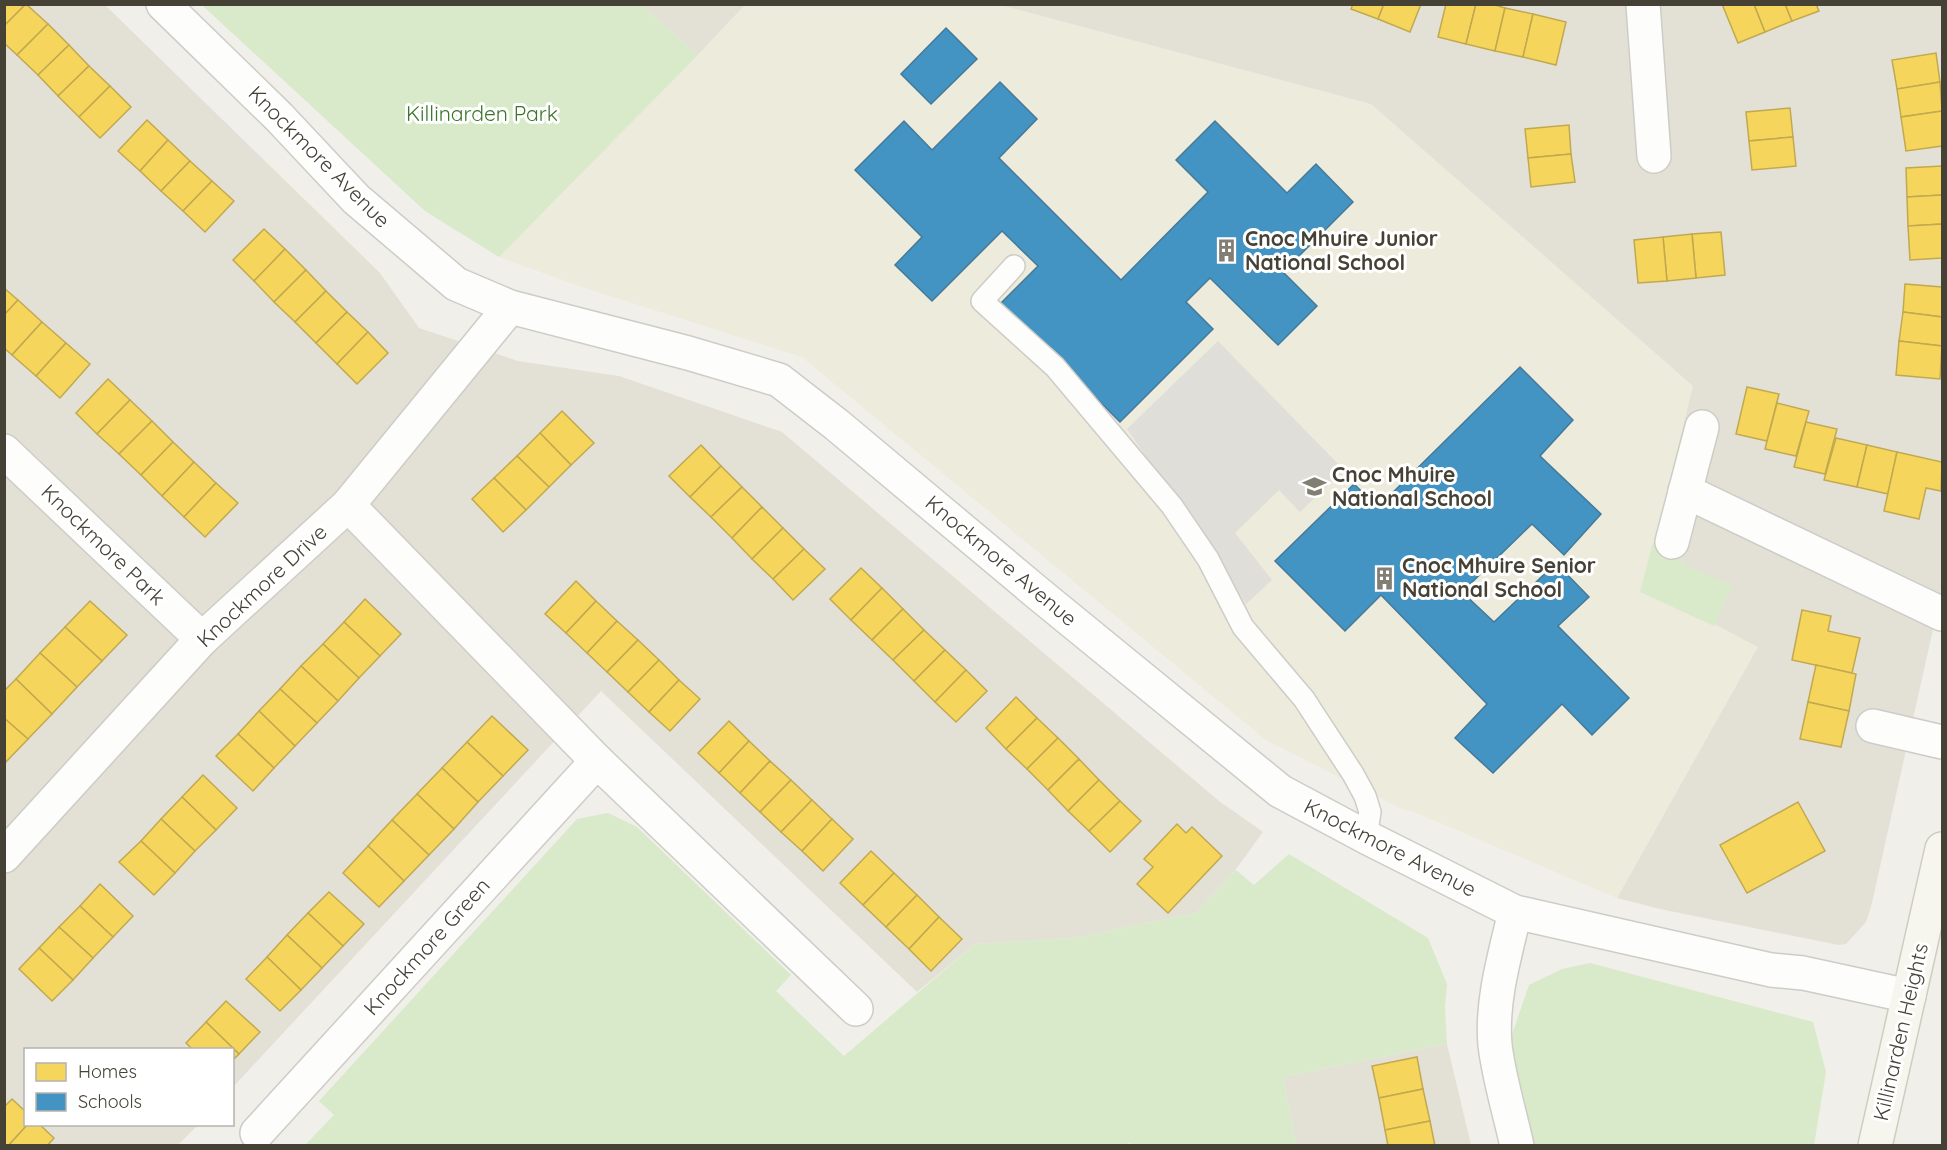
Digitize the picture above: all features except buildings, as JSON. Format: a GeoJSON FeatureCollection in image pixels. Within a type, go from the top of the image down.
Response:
{"type":"FeatureCollection","features":[{"type":"Feature","properties":{"kind":"street","name":"Knockmore Avenue"},"geometry":{"type":"LineString","coordinates":[[163,4],[279,117],[356,199],[456,284],[510,307],[687,353],[779,380],[837,425],[1280,791],[1515,912],[1772,970],[1803,973],[1909,996]]}},
{"type":"Feature","properties":{"kind":"street"},"geometry":{"type":"LineString","coordinates":[[1643,4],[1654,156]]}},
{"type":"Feature","properties":{"kind":"street","name":"Knockmore Drive"},"geometry":{"type":"LineString","coordinates":[[4,856],[202,639],[348,505],[510,307]]}},
{"type":"Feature","properties":{"kind":"street"},"geometry":{"type":"LineString","coordinates":[[1672,542],[1702,427]]}},
{"type":"Feature","properties":{"kind":"street","name":"Knockmore Park"},"geometry":{"type":"LineString","coordinates":[[4,451],[202,639]]}},
{"type":"Feature","properties":{"kind":"street"},"geometry":{"type":"LineString","coordinates":[[1685,491],[1942,614]]}},
{"type":"Feature","properties":{"kind":"street"},"geometry":{"type":"LineString","coordinates":[[348,505],[597,761],[856,1009]]}},
{"type":"Feature","properties":{"kind":"street"},"geometry":{"type":"LineString","coordinates":[[1873,726],[1942,742]]}},
{"type":"Feature","properties":{"kind":"street","name":"Knockmore Green"},"geometry":{"type":"LineString","coordinates":[[257,1133],[597,761]]}},
{"type":"Feature","properties":{"kind":"street","name":"Killinarden Heights"},"geometry":{"type":"LineString","coordinates":[[1875,1146],[1941,864]]}},
{"type":"Feature","properties":{"kind":"street"},"geometry":{"type":"LineString","coordinates":[[1515,912],[1502,968],[1495,1026],[1496,1046],[1518,1146]]}},
{"type":"Feature","properties":{"kind":"lane"},"geometry":{"type":"LineString","coordinates":[[1014,266],[982,301],[1055,366],[1172,506],[1208,559],[1243,627],[1304,699],[1357,781],[1370,812],[1366,837]]}},
{"type":"Feature","properties":{"kind":"shaded area"},"geometry":{"type":"Polygon","coordinates":[[[5,5],[105,5],[380,273],[419,328],[518,361],[619,376],[782,432],[1219,801],[1263,832],[1234,872],[1196,913],[1073,938],[975,944],[917,992],[601,691],[234,1086],[234,1048],[24,1048],[24,1126],[197,1126],[180,1143],[175,1146],[5,1146],[5,5]]]}},
{"type":"Feature","properties":{"kind":"shaded area"},"geometry":{"type":"Polygon","coordinates":[[[642,5],[745,5],[698,55],[642,5]]]}},
{"type":"Feature","properties":{"kind":"shaded area","name":"Cnoc Mhuire National School"},"geometry":{"type":"Polygon","coordinates":[[[745,5],[1001,5],[1371,104],[1693,386],[1644,587],[1758,647],[1617,898],[1400,808],[1266,740],[802,357],[579,286],[499,257],[745,5]]]}},
{"type":"Feature","properties":{"kind":"shaded area"},"geometry":{"type":"Polygon","coordinates":[[[1001,5],[1942,5],[1942,589],[1871,907],[1866,922],[1846,944],[1839,945],[1660,909],[1617,898],[1757,647],[1644,588],[1001,5]]]}},
{"type":"Feature","properties":{"kind":"shaded area"},"geometry":{"type":"Polygon","coordinates":[[[1218,341],[1344,470],[1300,512],[1279,490],[1235,533],[1272,580],[1246,604],[1127,429],[1218,341]]]}},
{"type":"Feature","properties":{"kind":"shaded area"},"geometry":{"type":"Polygon","coordinates":[[[1447,1044],[1471,1145],[1296,1145],[1283,1077],[1447,1044]]]}},
{"type":"Feature","properties":{"kind":"green space","name":"Killinarden Park"},"geometry":{"type":"Polygon","coordinates":[[[202,5],[642,5],[698,55],[499,257],[425,211],[202,5]]]}},
{"type":"Feature","properties":{"kind":"green space"},"geometry":{"type":"Polygon","coordinates":[[[1653,542],[1680,556],[1683,565],[1732,585],[1714,626],[1640,592],[1653,542]]]}},
{"type":"Feature","properties":{"kind":"green space"},"geometry":{"type":"Polygon","coordinates":[[[608,813],[637,827],[791,975],[776,991],[844,1056],[975,944],[1073,938],[1196,913],[1236,870],[1254,885],[1289,854],[1428,938],[1447,984],[1445,1007],[1447,1044],[1283,1077],[1296,1145],[1132,1146],[1130,1143],[1120,1146],[305,1145],[334,1115],[319,1101],[577,819],[608,813]]]}},
{"type":"Feature","properties":{"kind":"green space"},"geometry":{"type":"Polygon","coordinates":[[[1590,963],[1813,1022],[1826,1072],[1814,1145],[1534,1145],[1509,1043],[1529,985],[1562,969],[1590,963]]]}},
{"type":"Feature","properties":{"kind":"place","name":"Cnoc Mhuire Junior National School"},"geometry":{"type":"Point","coordinates":[1227,251]}},
{"type":"Feature","properties":{"kind":"place","name":"Cnoc Mhuire National School"},"geometry":{"type":"Point","coordinates":[1314,487]}},
{"type":"Feature","properties":{"kind":"place","name":"Cnoc Mhuire Senior National School"},"geometry":{"type":"Point","coordinates":[1384,578]}}]}
